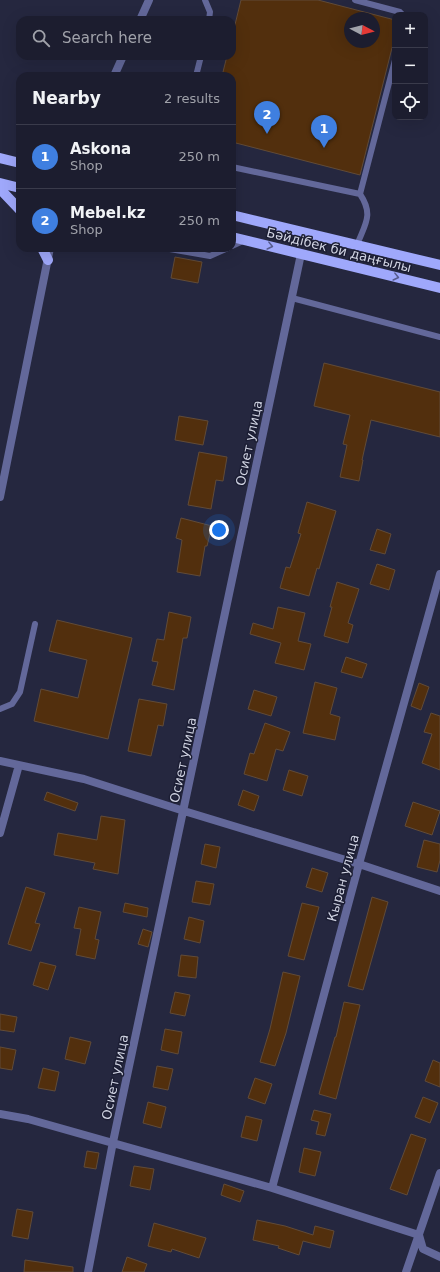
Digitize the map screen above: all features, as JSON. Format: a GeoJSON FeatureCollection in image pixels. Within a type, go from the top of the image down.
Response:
{"type":"FeatureCollection","features":[{"type":"Feature","properties":{"kind":"main road"},"geometry":{"type":"LineString","coordinates":[[0,158],[16,162]]}},
{"type":"Feature","properties":{"kind":"main road"},"geometry":{"type":"LineString","coordinates":[[0,183],[16,187]]}},
{"type":"Feature","properties":{"kind":"main road"},"geometry":{"type":"LineString","coordinates":[[0,190],[16,206]]}},
{"type":"Feature","properties":{"kind":"main road","name":"Бәйдібек би даңғылы"},"geometry":{"type":"LineString","coordinates":[[236,216],[440,265]]}},
{"type":"Feature","properties":{"kind":"main road","name":"Бәйдібек би даңғылы"},"geometry":{"type":"LineString","coordinates":[[236,238],[440,288]]}},
{"type":"Feature","properties":{"kind":"main road"},"geometry":{"type":"LineString","coordinates":[[44,252],[48,260]]}},
{"type":"Feature","properties":{"kind":"street"},"geometry":{"type":"LineString","coordinates":[[142,16],[149,0]]}},
{"type":"Feature","properties":{"kind":"street"},"geometry":{"type":"LineString","coordinates":[[116,72],[121,60]]}},
{"type":"Feature","properties":{"kind":"street"},"geometry":{"type":"LineString","coordinates":[[0,498],[49,252]]}},
{"type":"Feature","properties":{"kind":"street","name":"Осиет улица"},"geometry":{"type":"LineString","coordinates":[[88,1272],[113,1142],[301,254]]}},
{"type":"Feature","properties":{"kind":"street","name":"Кыран улица"},"geometry":{"type":"LineString","coordinates":[[272,1188],[359,864],[440,574]]}},
{"type":"Feature","properties":{"kind":"street"},"geometry":{"type":"LineString","coordinates":[[0,761],[84,779],[359,864],[440,891]]}},
{"type":"Feature","properties":{"kind":"street"},"geometry":{"type":"LineString","coordinates":[[0,833],[19,765]]}},
{"type":"Feature","properties":{"kind":"street"},"geometry":{"type":"LineString","coordinates":[[0,1114],[28,1119],[113,1142],[272,1188],[419,1235]]}},
{"type":"Feature","properties":{"kind":"street"},"geometry":{"type":"LineString","coordinates":[[406,1272],[440,1173]]}},
{"type":"Feature","properties":{"kind":"street"},"geometry":{"type":"LineString","coordinates":[[419,1235],[423,1249],[440,1257]]}},
{"type":"Feature","properties":{"kind":"lane"},"geometry":{"type":"LineString","coordinates":[[205,0],[210,12],[210,16]]}},
{"type":"Feature","properties":{"kind":"lane"},"geometry":{"type":"LineString","coordinates":[[355,0],[400,12]]}},
{"type":"Feature","properties":{"kind":"lane"},"geometry":{"type":"LineString","coordinates":[[197,72],[200,60]]}},
{"type":"Feature","properties":{"kind":"lane"},"geometry":{"type":"LineString","coordinates":[[360,194],[392,71]]}},
{"type":"Feature","properties":{"kind":"lane"},"geometry":{"type":"LineString","coordinates":[[236,168],[360,194],[367,204],[368,216],[357,245]]}},
{"type":"Feature","properties":{"kind":"lane"},"geometry":{"type":"LineString","coordinates":[[236,244],[245,240]]}},
{"type":"Feature","properties":{"kind":"lane"},"geometry":{"type":"LineString","coordinates":[[187,252],[210,256],[219,252]]}},
{"type":"Feature","properties":{"kind":"lane"},"geometry":{"type":"LineString","coordinates":[[292,298],[440,337]]}},
{"type":"Feature","properties":{"kind":"lane"},"geometry":{"type":"LineString","coordinates":[[0,709],[12,704],[20,692],[35,624]]}},
{"type":"Feature","properties":{"kind":"building"},"geometry":{"type":"Polygon","coordinates":[[[241,0],[318,0],[364,12],[344,12],[344,48],[380,48],[380,16],[392,19],[392,48],[360,175],[236,143],[236,72],[223,72],[226,60],[236,60],[236,21],[241,0]]]}},
{"type":"Feature","properties":{"kind":"building"},"geometry":{"type":"Polygon","coordinates":[[[175,257],[202,262],[198,283],[171,278],[175,257]]]}},
{"type":"Feature","properties":{"kind":"building"},"geometry":{"type":"Polygon","coordinates":[[[324,363],[440,392],[440,437],[371,420],[359,481],[340,477],[347,445],[343,444],[350,415],[314,406],[324,363]]]}},
{"type":"Feature","properties":{"kind":"building"},"geometry":{"type":"Polygon","coordinates":[[[179,416],[208,421],[203,445],[175,440],[179,416]]]}},
{"type":"Feature","properties":{"kind":"building"},"geometry":{"type":"Polygon","coordinates":[[[199,452],[227,457],[223,481],[216,480],[211,509],[188,505],[199,452]]]}},
{"type":"Feature","properties":{"kind":"building"},"geometry":{"type":"Polygon","coordinates":[[[307,502],[336,511],[319,569],[317,568],[309,596],[280,588],[286,567],[290,568],[301,534],[298,533],[307,502]]]}},
{"type":"Feature","properties":{"kind":"building"},"geometry":{"type":"Polygon","coordinates":[[[181,518],[212,526],[207,546],[205,546],[200,576],[177,572],[182,540],[176,538],[181,518]]]}},
{"type":"Feature","properties":{"kind":"building"},"geometry":{"type":"Polygon","coordinates":[[[377,529],[391,534],[385,554],[370,550],[377,529]]]}},
{"type":"Feature","properties":{"kind":"building"},"geometry":{"type":"Polygon","coordinates":[[[377,564],[395,570],[389,590],[370,584],[377,564]]]}},
{"type":"Feature","properties":{"kind":"building"},"geometry":{"type":"Polygon","coordinates":[[[337,582],[359,589],[348,623],[353,625],[348,643],[324,636],[337,582]]]}},
{"type":"Feature","properties":{"kind":"building"},"geometry":{"type":"Polygon","coordinates":[[[278,607],[305,613],[298,641],[311,644],[304,670],[275,663],[281,643],[250,634],[253,623],[273,629],[278,607]]]}},
{"type":"Feature","properties":{"kind":"building"},"geometry":{"type":"Polygon","coordinates":[[[169,612],[191,617],[187,638],[183,638],[174,690],[152,685],[158,662],[152,661],[157,639],[164,640],[169,612]]]}},
{"type":"Feature","properties":{"kind":"building"},"geometry":{"type":"Polygon","coordinates":[[[57,620],[132,638],[108,739],[34,721],[41,689],[78,698],[87,660],[49,651],[57,620]]]}},
{"type":"Feature","properties":{"kind":"building"},"geometry":{"type":"Polygon","coordinates":[[[346,657],[367,664],[362,678],[341,672],[346,657]]]}},
{"type":"Feature","properties":{"kind":"building"},"geometry":{"type":"Polygon","coordinates":[[[315,682],[337,688],[330,714],[340,717],[335,740],[303,733],[315,682]]]}},
{"type":"Feature","properties":{"kind":"building"},"geometry":{"type":"Polygon","coordinates":[[[419,683],[429,687],[421,710],[411,706],[419,683]]]}},
{"type":"Feature","properties":{"kind":"building"},"geometry":{"type":"Polygon","coordinates":[[[254,690],[277,697],[271,716],[248,709],[254,690]]]}},
{"type":"Feature","properties":{"kind":"building"},"geometry":{"type":"Polygon","coordinates":[[[139,699],[167,704],[163,726],[158,725],[151,756],[128,751],[139,699]]]}},
{"type":"Feature","properties":{"kind":"building"},"geometry":{"type":"Polygon","coordinates":[[[431,713],[440,716],[440,770],[422,763],[432,734],[424,732],[431,713]]]}},
{"type":"Feature","properties":{"kind":"building"},"geometry":{"type":"Polygon","coordinates":[[[265,723],[290,732],[283,751],[276,749],[267,781],[244,774],[250,753],[254,754],[265,723]]]}},
{"type":"Feature","properties":{"kind":"building"},"geometry":{"type":"Polygon","coordinates":[[[289,770],[308,776],[302,796],[283,790],[289,770]]]}},
{"type":"Feature","properties":{"kind":"building"},"geometry":{"type":"Polygon","coordinates":[[[243,790],[259,796],[254,811],[238,805],[243,790]]]}},
{"type":"Feature","properties":{"kind":"building"},"geometry":{"type":"Polygon","coordinates":[[[47,792],[78,803],[75,811],[44,800],[47,792]]]}},
{"type":"Feature","properties":{"kind":"building"},"geometry":{"type":"Polygon","coordinates":[[[413,802],[440,811],[432,835],[405,826],[413,802]]]}},
{"type":"Feature","properties":{"kind":"building"},"geometry":{"type":"Polygon","coordinates":[[[101,816],[125,820],[118,874],[93,869],[95,863],[54,855],[58,833],[97,840],[101,816]]]}},
{"type":"Feature","properties":{"kind":"building"},"geometry":{"type":"Polygon","coordinates":[[[424,840],[440,844],[440,860],[437,872],[417,867],[424,840]]]}},
{"type":"Feature","properties":{"kind":"building"},"geometry":{"type":"Polygon","coordinates":[[[205,844],[220,847],[216,868],[201,864],[205,844]]]}},
{"type":"Feature","properties":{"kind":"building"},"geometry":{"type":"Polygon","coordinates":[[[312,868],[328,873],[322,892],[306,887],[312,868]]]}},
{"type":"Feature","properties":{"kind":"building"},"geometry":{"type":"Polygon","coordinates":[[[196,881],[214,884],[210,905],[192,902],[196,881]]]}},
{"type":"Feature","properties":{"kind":"building"},"geometry":{"type":"Polygon","coordinates":[[[26,887],[45,893],[35,923],[40,924],[31,951],[8,944],[26,887]]]}},
{"type":"Feature","properties":{"kind":"building"},"geometry":{"type":"Polygon","coordinates":[[[372,897],[388,902],[363,990],[348,986],[372,897]]]}},
{"type":"Feature","properties":{"kind":"building"},"geometry":{"type":"Polygon","coordinates":[[[125,903],[148,908],[147,917],[123,912],[125,903]]]}},
{"type":"Feature","properties":{"kind":"building"},"geometry":{"type":"Polygon","coordinates":[[[302,903],[319,907],[304,960],[288,956],[302,903]]]}},
{"type":"Feature","properties":{"kind":"building"},"geometry":{"type":"Polygon","coordinates":[[[79,907],[101,912],[95,939],[99,940],[95,959],[76,955],[81,929],[74,928],[79,907]]]}},
{"type":"Feature","properties":{"kind":"building"},"geometry":{"type":"Polygon","coordinates":[[[189,917],[204,921],[200,943],[184,939],[189,917]]]}},
{"type":"Feature","properties":{"kind":"building"},"geometry":{"type":"Polygon","coordinates":[[[143,929],[152,932],[148,947],[138,944],[143,929]]]}},
{"type":"Feature","properties":{"kind":"building"},"geometry":{"type":"Polygon","coordinates":[[[181,955],[198,957],[196,978],[178,976],[181,955]]]}},
{"type":"Feature","properties":{"kind":"building"},"geometry":{"type":"Polygon","coordinates":[[[40,962],[56,966],[48,990],[33,985],[40,962]]]}},
{"type":"Feature","properties":{"kind":"building"},"geometry":{"type":"Polygon","coordinates":[[[283,972],[300,976],[286,1033],[275,1066],[260,1062],[270,1029],[283,972]]]}},
{"type":"Feature","properties":{"kind":"building"},"geometry":{"type":"Polygon","coordinates":[[[175,992],[190,995],[185,1016],[170,1013],[175,992]]]}},
{"type":"Feature","properties":{"kind":"building"},"geometry":{"type":"Polygon","coordinates":[[[344,1002],[360,1005],[336,1099],[319,1094],[336,1037],[344,1002]]]}},
{"type":"Feature","properties":{"kind":"building"},"geometry":{"type":"Polygon","coordinates":[[[0,1014],[17,1017],[14,1032],[0,1030],[0,1014]]]}},
{"type":"Feature","properties":{"kind":"building"},"geometry":{"type":"Polygon","coordinates":[[[165,1029],[182,1032],[178,1054],[161,1050],[165,1029]]]}},
{"type":"Feature","properties":{"kind":"building"},"geometry":{"type":"Polygon","coordinates":[[[70,1037],[91,1042],[85,1064],[65,1059],[70,1037]]]}},
{"type":"Feature","properties":{"kind":"building"},"geometry":{"type":"Polygon","coordinates":[[[0,1047],[16,1050],[12,1070],[0,1068],[0,1047]]]}},
{"type":"Feature","properties":{"kind":"building"},"geometry":{"type":"Polygon","coordinates":[[[433,1060],[440,1063],[440,1087],[425,1081],[433,1060]]]}},
{"type":"Feature","properties":{"kind":"building"},"geometry":{"type":"Polygon","coordinates":[[[157,1066],[173,1069],[168,1090],[153,1087],[157,1066]]]}},
{"type":"Feature","properties":{"kind":"building"},"geometry":{"type":"Polygon","coordinates":[[[43,1068],[59,1072],[55,1091],[38,1088],[43,1068]]]}},
{"type":"Feature","properties":{"kind":"building"},"geometry":{"type":"Polygon","coordinates":[[[255,1078],[272,1084],[265,1104],[248,1098],[255,1078]]]}},
{"type":"Feature","properties":{"kind":"building"},"geometry":{"type":"Polygon","coordinates":[[[423,1097],[438,1103],[430,1123],[415,1117],[423,1097]]]}},
{"type":"Feature","properties":{"kind":"building"},"geometry":{"type":"Polygon","coordinates":[[[148,1102],[166,1107],[161,1128],[143,1123],[148,1102]]]}},
{"type":"Feature","properties":{"kind":"building"},"geometry":{"type":"Polygon","coordinates":[[[314,1110],[331,1114],[325,1136],[316,1134],[319,1122],[311,1120],[314,1110]]]}},
{"type":"Feature","properties":{"kind":"building"},"geometry":{"type":"Polygon","coordinates":[[[246,1116],[262,1120],[257,1141],[241,1137],[246,1116]]]}},
{"type":"Feature","properties":{"kind":"building"},"geometry":{"type":"Polygon","coordinates":[[[411,1134],[426,1139],[407,1195],[390,1189],[411,1134]]]}},
{"type":"Feature","properties":{"kind":"building"},"geometry":{"type":"Polygon","coordinates":[[[304,1148],[321,1152],[315,1176],[299,1172],[304,1148]]]}},
{"type":"Feature","properties":{"kind":"building"},"geometry":{"type":"Polygon","coordinates":[[[87,1151],[99,1153],[96,1169],[84,1167],[87,1151]]]}},
{"type":"Feature","properties":{"kind":"building"},"geometry":{"type":"Polygon","coordinates":[[[134,1166],[154,1169],[150,1190],[130,1186],[134,1166]]]}},
{"type":"Feature","properties":{"kind":"building"},"geometry":{"type":"Polygon","coordinates":[[[224,1184],[244,1191],[240,1202],[221,1195],[224,1184]]]}},
{"type":"Feature","properties":{"kind":"building"},"geometry":{"type":"Polygon","coordinates":[[[17,1209],[33,1212],[28,1239],[12,1236],[17,1209]]]}},
{"type":"Feature","properties":{"kind":"building"},"geometry":{"type":"Polygon","coordinates":[[[257,1220],[285,1226],[313,1235],[315,1226],[334,1231],[330,1248],[303,1241],[299,1255],[278,1248],[279,1246],[253,1240],[257,1220]]]}},
{"type":"Feature","properties":{"kind":"building"},"geometry":{"type":"Polygon","coordinates":[[[154,1223],[206,1238],[199,1258],[172,1249],[171,1252],[148,1246],[154,1223]]]}},
{"type":"Feature","properties":{"kind":"building"},"geometry":{"type":"Polygon","coordinates":[[[127,1257],[147,1264],[144,1272],[122,1272],[127,1257]]]}},
{"type":"Feature","properties":{"kind":"building"},"geometry":{"type":"Polygon","coordinates":[[[25,1260],[73,1267],[73,1272],[24,1272],[25,1260]]]}},
{"type":"Feature","properties":{"kind":"place","name":"Mebel.kz"},"geometry":{"type":"Point","coordinates":[267,134]}},
{"type":"Feature","properties":{"kind":"place","name":"Askona"},"geometry":{"type":"Point","coordinates":[324,148]}}]}
